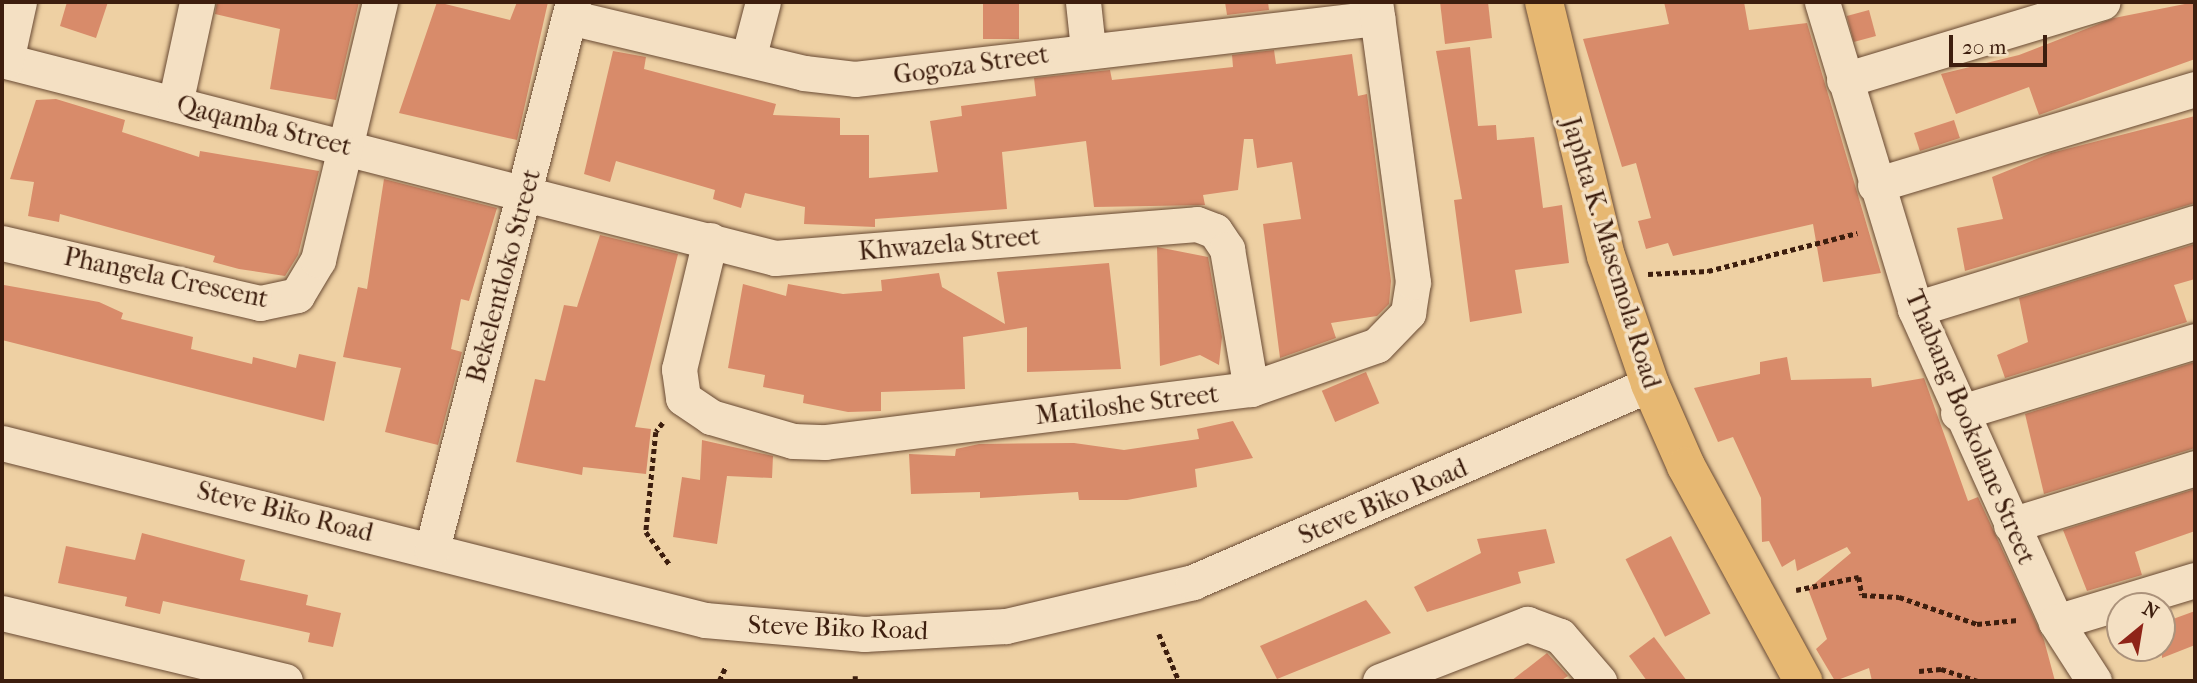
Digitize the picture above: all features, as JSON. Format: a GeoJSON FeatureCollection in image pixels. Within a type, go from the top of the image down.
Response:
{"type":"FeatureCollection","features":[{"type":"Feature","properties":{"kind":"main road","name":"Japhta K. Masemola Road"},"geometry":{"type":"LineString","coordinates":[[1544,2],[1602,243],[1650,384],[1686,466],[1803,681]]}},
{"type":"Feature","properties":{"kind":"street"},"geometry":{"type":"LineString","coordinates":[[4,60],[19,2]]}},
{"type":"Feature","properties":{"kind":"street"},"geometry":{"type":"LineString","coordinates":[[175,104],[197,2]]}},
{"type":"Feature","properties":{"kind":"street","name":"Phangela Crescent"},"geometry":{"type":"LineString","coordinates":[[2,243],[260,303],[282,303],[306,286],[318,260],[380,2]]}},
{"type":"Feature","properties":{"kind":"street"},"geometry":{"type":"LineString","coordinates":[[748,59],[763,2]]}},
{"type":"Feature","properties":{"kind":"street"},"geometry":{"type":"LineString","coordinates":[[1083,2],[1088,49]]}},
{"type":"Feature","properties":{"kind":"street","name":"Thabang Bookolane Street"},"geometry":{"type":"LineString","coordinates":[[1822,2],[1875,185],[1891,226],[1915,309],[1958,413],[2053,616],[2094,681]]}},
{"type":"Feature","properties":{"kind":"street"},"geometry":{"type":"LineString","coordinates":[[1844,80],[2102,2]]}},
{"type":"Feature","properties":{"kind":"street","name":"Gogoza Street"},"geometry":{"type":"LineString","coordinates":[[571,9],[748,59],[855,79],[1376,10]]}},
{"type":"Feature","properties":{"kind":"street","name":"Bekelentloko Street"},"geometry":{"type":"LineString","coordinates":[[432,549],[527,191],[571,9]]}},
{"type":"Feature","properties":{"kind":"street","name":"Matiloshe Street"},"geometry":{"type":"LineString","coordinates":[[683,398],[711,417],[793,441],[825,442],[1251,389],[1377,345],[1408,313],[1413,282],[1376,10]]}},
{"type":"Feature","properties":{"kind":"street","name":"Qaqamba Street"},"geometry":{"type":"LineString","coordinates":[[4,60],[527,191]]}},
{"type":"Feature","properties":{"kind":"street"},"geometry":{"type":"LineString","coordinates":[[1875,185],[2195,89]]}},
{"type":"Feature","properties":{"kind":"street","name":"Khwazela Street"},"geometry":{"type":"LineString","coordinates":[[527,191],[775,258],[1197,224],[1215,232],[1227,249],[1251,389]]}},
{"type":"Feature","properties":{"kind":"street"},"geometry":{"type":"LineString","coordinates":[[1915,309],[2195,223]]}},
{"type":"Feature","properties":{"kind":"street"},"geometry":{"type":"LineString","coordinates":[[683,398],[679,369],[710,240]]}},
{"type":"Feature","properties":{"kind":"street"},"geometry":{"type":"LineString","coordinates":[[1958,413],[2195,341]]}},
{"type":"Feature","properties":{"kind":"street","name":"Steve Biko Road"},"geometry":{"type":"LineString","coordinates":[[2,443],[740,625],[864,635],[1006,625],[1193,582],[1650,384]]}},
{"type":"Feature","properties":{"kind":"street"},"geometry":{"type":"LineString","coordinates":[[2011,525],[2195,468]]}},
{"type":"Feature","properties":{"kind":"street"},"geometry":{"type":"LineString","coordinates":[[2053,616],[2195,580]]}},
{"type":"Feature","properties":{"kind":"street"},"geometry":{"type":"LineString","coordinates":[[2,613],[173,667],[285,681]]}},
{"type":"Feature","properties":{"kind":"street"},"geometry":{"type":"LineString","coordinates":[[1380,681],[1527,624],[1560,636],[1599,681]]}},
{"type":"Feature","properties":{"kind":"path"},"geometry":{"type":"LineString","coordinates":[[1647,274],[1708,271],[1891,226]]}},
{"type":"Feature","properties":{"kind":"path"},"geometry":{"type":"LineString","coordinates":[[670,565],[646,531],[648,505],[656,432],[683,398]]}},
{"type":"Feature","properties":{"kind":"path"},"geometry":{"type":"LineString","coordinates":[[1796,590],[1859,577],[1862,595],[1899,597],[1977,624],[2053,616]]}},
{"type":"Feature","properties":{"kind":"path"},"geometry":{"type":"LineString","coordinates":[[1158,634],[1179,681]]}},
{"type":"Feature","properties":{"kind":"path"},"geometry":{"type":"LineString","coordinates":[[719,681],[725,668]]}},
{"type":"Feature","properties":{"kind":"path"},"geometry":{"type":"LineString","coordinates":[[1919,671],[1941,669],[1979,681]]}},
{"type":"Feature","properties":{"kind":"building"},"geometry":{"type":"Polygon","coordinates":[[[67,2],[108,2],[96,38],[60,26],[67,2]]]}},
{"type":"Feature","properties":{"kind":"building"},"geometry":{"type":"Polygon","coordinates":[[[217,2],[359,2],[336,100],[270,89],[280,29],[215,14],[217,2]]]}},
{"type":"Feature","properties":{"kind":"building"},"geometry":{"type":"Polygon","coordinates":[[[437,2],[510,20],[517,2],[548,2],[517,140],[399,113],[437,2]]]}},
{"type":"Feature","properties":{"kind":"building"},"geometry":{"type":"Polygon","coordinates":[[[983,2],[1019,2],[1019,39],[983,39],[983,2]]]}},
{"type":"Feature","properties":{"kind":"building"},"geometry":{"type":"Polygon","coordinates":[[[1225,2],[1268,2],[1269,10],[1227,15],[1225,2]]]}},
{"type":"Feature","properties":{"kind":"building"},"geometry":{"type":"Polygon","coordinates":[[[1440,2],[1488,2],[1492,38],[1445,44],[1440,2]]]}},
{"type":"Feature","properties":{"kind":"building"},"geometry":{"type":"Polygon","coordinates":[[[1664,2],[1744,2],[1749,30],[1807,23],[1881,273],[1823,282],[1813,224],[1673,256],[1668,243],[1646,249],[1638,221],[1651,218],[1636,163],[1622,167],[1583,39],[1669,24],[1664,2]]]}},
{"type":"Feature","properties":{"kind":"building"},"geometry":{"type":"Polygon","coordinates":[[[2195,2],[2195,59],[2039,115],[2029,87],[1956,114],[1941,74],[2019,55],[2114,18],[2195,2]]]}},
{"type":"Feature","properties":{"kind":"building"},"geometry":{"type":"Polygon","coordinates":[[[1869,10],[1876,36],[1854,42],[1847,16],[1869,10]]]}},
{"type":"Feature","properties":{"kind":"building"},"geometry":{"type":"Polygon","coordinates":[[[1470,47],[1478,126],[1496,125],[1497,140],[1534,137],[1543,208],[1562,205],[1569,263],[1515,270],[1522,313],[1470,322],[1454,200],[1462,199],[1436,51],[1470,47]]]}},
{"type":"Feature","properties":{"kind":"building"},"geometry":{"type":"Polygon","coordinates":[[[1274,50],[1276,64],[1352,54],[1358,96],[1367,94],[1391,281],[1389,304],[1377,316],[1331,323],[1336,338],[1280,358],[1263,224],[1301,219],[1292,162],[1257,168],[1253,139],[1244,139],[1238,190],[1203,195],[1205,205],[1094,207],[1086,141],[1002,152],[1007,209],[875,219],[875,227],[804,224],[805,207],[745,193],[741,208],[713,199],[715,190],[616,161],[610,182],[584,174],[613,51],[646,57],[644,69],[776,104],[773,115],[840,118],[840,135],[869,135],[869,178],[938,172],[930,121],[962,116],[961,106],[1036,96],[1034,78],[1110,70],[1112,80],[1233,67],[1232,55],[1274,50]]]}},
{"type":"Feature","properties":{"kind":"building"},"geometry":{"type":"Polygon","coordinates":[[[56,99],[125,120],[122,132],[199,157],[200,151],[319,171],[298,255],[285,276],[213,262],[215,256],[60,214],[59,222],[28,216],[34,182],[10,179],[36,100],[56,99]]]}},
{"type":"Feature","properties":{"kind":"building"},"geometry":{"type":"Polygon","coordinates":[[[2195,116],[2195,203],[1965,271],[1957,228],[2003,219],[1992,177],[2051,153],[2195,116]]]}},
{"type":"Feature","properties":{"kind":"building"},"geometry":{"type":"Polygon","coordinates":[[[1954,120],[1960,138],[1920,151],[1914,133],[1954,120]]]}},
{"type":"Feature","properties":{"kind":"building"},"geometry":{"type":"Polygon","coordinates":[[[384,179],[497,208],[469,301],[461,299],[451,349],[462,352],[438,445],[385,432],[401,368],[343,357],[358,287],[367,289],[384,179]]]}},
{"type":"Feature","properties":{"kind":"building"},"geometry":{"type":"Polygon","coordinates":[[[600,235],[678,254],[635,427],[651,429],[646,474],[583,467],[582,475],[516,462],[535,379],[545,381],[564,305],[577,307],[600,235]]]}},
{"type":"Feature","properties":{"kind":"building"},"geometry":{"type":"Polygon","coordinates":[[[2195,244],[2195,279],[2174,285],[2187,322],[2005,378],[1997,355],[2028,342],[2019,298],[2195,244]]]}},
{"type":"Feature","properties":{"kind":"building"},"geometry":{"type":"Polygon","coordinates":[[[1157,247],[1208,257],[1222,337],[1219,365],[1200,355],[1160,366],[1157,247]]]}},
{"type":"Feature","properties":{"kind":"building"},"geometry":{"type":"Polygon","coordinates":[[[1109,263],[1121,369],[1027,372],[1027,327],[963,337],[965,389],[881,392],[881,411],[848,412],[803,403],[804,395],[763,387],[765,375],[728,368],[743,284],[786,296],[788,284],[843,294],[882,291],[881,280],[939,273],[942,287],[1005,324],[997,272],[1109,263]]]}},
{"type":"Feature","properties":{"kind":"building"},"geometry":{"type":"Polygon","coordinates":[[[4,285],[99,302],[123,313],[121,319],[193,337],[191,349],[252,364],[253,357],[296,368],[299,354],[336,362],[324,421],[2,340],[4,285]]]}},
{"type":"Feature","properties":{"kind":"building"},"geometry":{"type":"Polygon","coordinates":[[[1787,357],[1791,380],[1871,378],[1872,387],[1924,378],[1968,501],[1978,497],[2044,640],[2055,681],[1872,681],[1869,668],[1835,681],[1816,649],[1827,639],[1808,589],[1851,553],[1847,547],[1797,571],[1795,559],[1782,567],[1769,541],[1762,542],[1761,498],[1733,437],[1718,442],[1694,388],[1760,374],[1760,362],[1787,357]]]}},
{"type":"Feature","properties":{"kind":"building"},"geometry":{"type":"Polygon","coordinates":[[[2195,362],[2195,448],[2044,494],[2025,414],[2195,362]]]}},
{"type":"Feature","properties":{"kind":"building"},"geometry":{"type":"Polygon","coordinates":[[[1366,372],[1379,403],[1335,422],[1322,391],[1366,372]]]}},
{"type":"Feature","properties":{"kind":"building"},"geometry":{"type":"Polygon","coordinates":[[[1233,421],[1253,458],[1195,469],[1197,487],[1127,500],[1079,500],[1078,492],[980,498],[980,492],[911,494],[909,454],[955,456],[956,449],[979,444],[1074,443],[1124,450],[1199,439],[1197,429],[1233,421]]]}},
{"type":"Feature","properties":{"kind":"building"},"geometry":{"type":"Polygon","coordinates":[[[702,440],[773,456],[772,478],[727,476],[717,544],[673,537],[682,477],[700,480],[702,440]]]}},
{"type":"Feature","properties":{"kind":"building"},"geometry":{"type":"Polygon","coordinates":[[[2195,489],[2195,531],[2135,552],[2142,575],[2087,591],[2063,530],[2195,489]]]}},
{"type":"Feature","properties":{"kind":"building"},"geometry":{"type":"Polygon","coordinates":[[[1546,529],[1555,563],[1518,572],[1521,583],[1427,612],[1414,587],[1481,553],[1477,539],[1546,529]]]}},
{"type":"Feature","properties":{"kind":"building"},"geometry":{"type":"Polygon","coordinates":[[[142,533],[245,560],[240,580],[308,595],[306,605],[341,613],[333,647],[308,642],[310,633],[163,601],[160,614],[125,606],[127,597],[58,583],[66,546],[135,560],[142,533]]]}},
{"type":"Feature","properties":{"kind":"building"},"geometry":{"type":"Polygon","coordinates":[[[1671,536],[1710,614],[1665,637],[1626,559],[1671,536]]]}},
{"type":"Feature","properties":{"kind":"building"},"geometry":{"type":"Polygon","coordinates":[[[1366,600],[1391,633],[1277,679],[1260,646],[1366,600]]]}},
{"type":"Feature","properties":{"kind":"building"},"geometry":{"type":"Polygon","coordinates":[[[2195,611],[2195,645],[2176,652],[2176,618],[2195,611]]]}},
{"type":"Feature","properties":{"kind":"building"},"geometry":{"type":"Polygon","coordinates":[[[1654,637],[1687,681],[1647,681],[1629,656],[1654,637]]]}},
{"type":"Feature","properties":{"kind":"building"},"geometry":{"type":"Polygon","coordinates":[[[1547,653],[1568,676],[1560,681],[1511,681],[1547,653]]]}}]}
